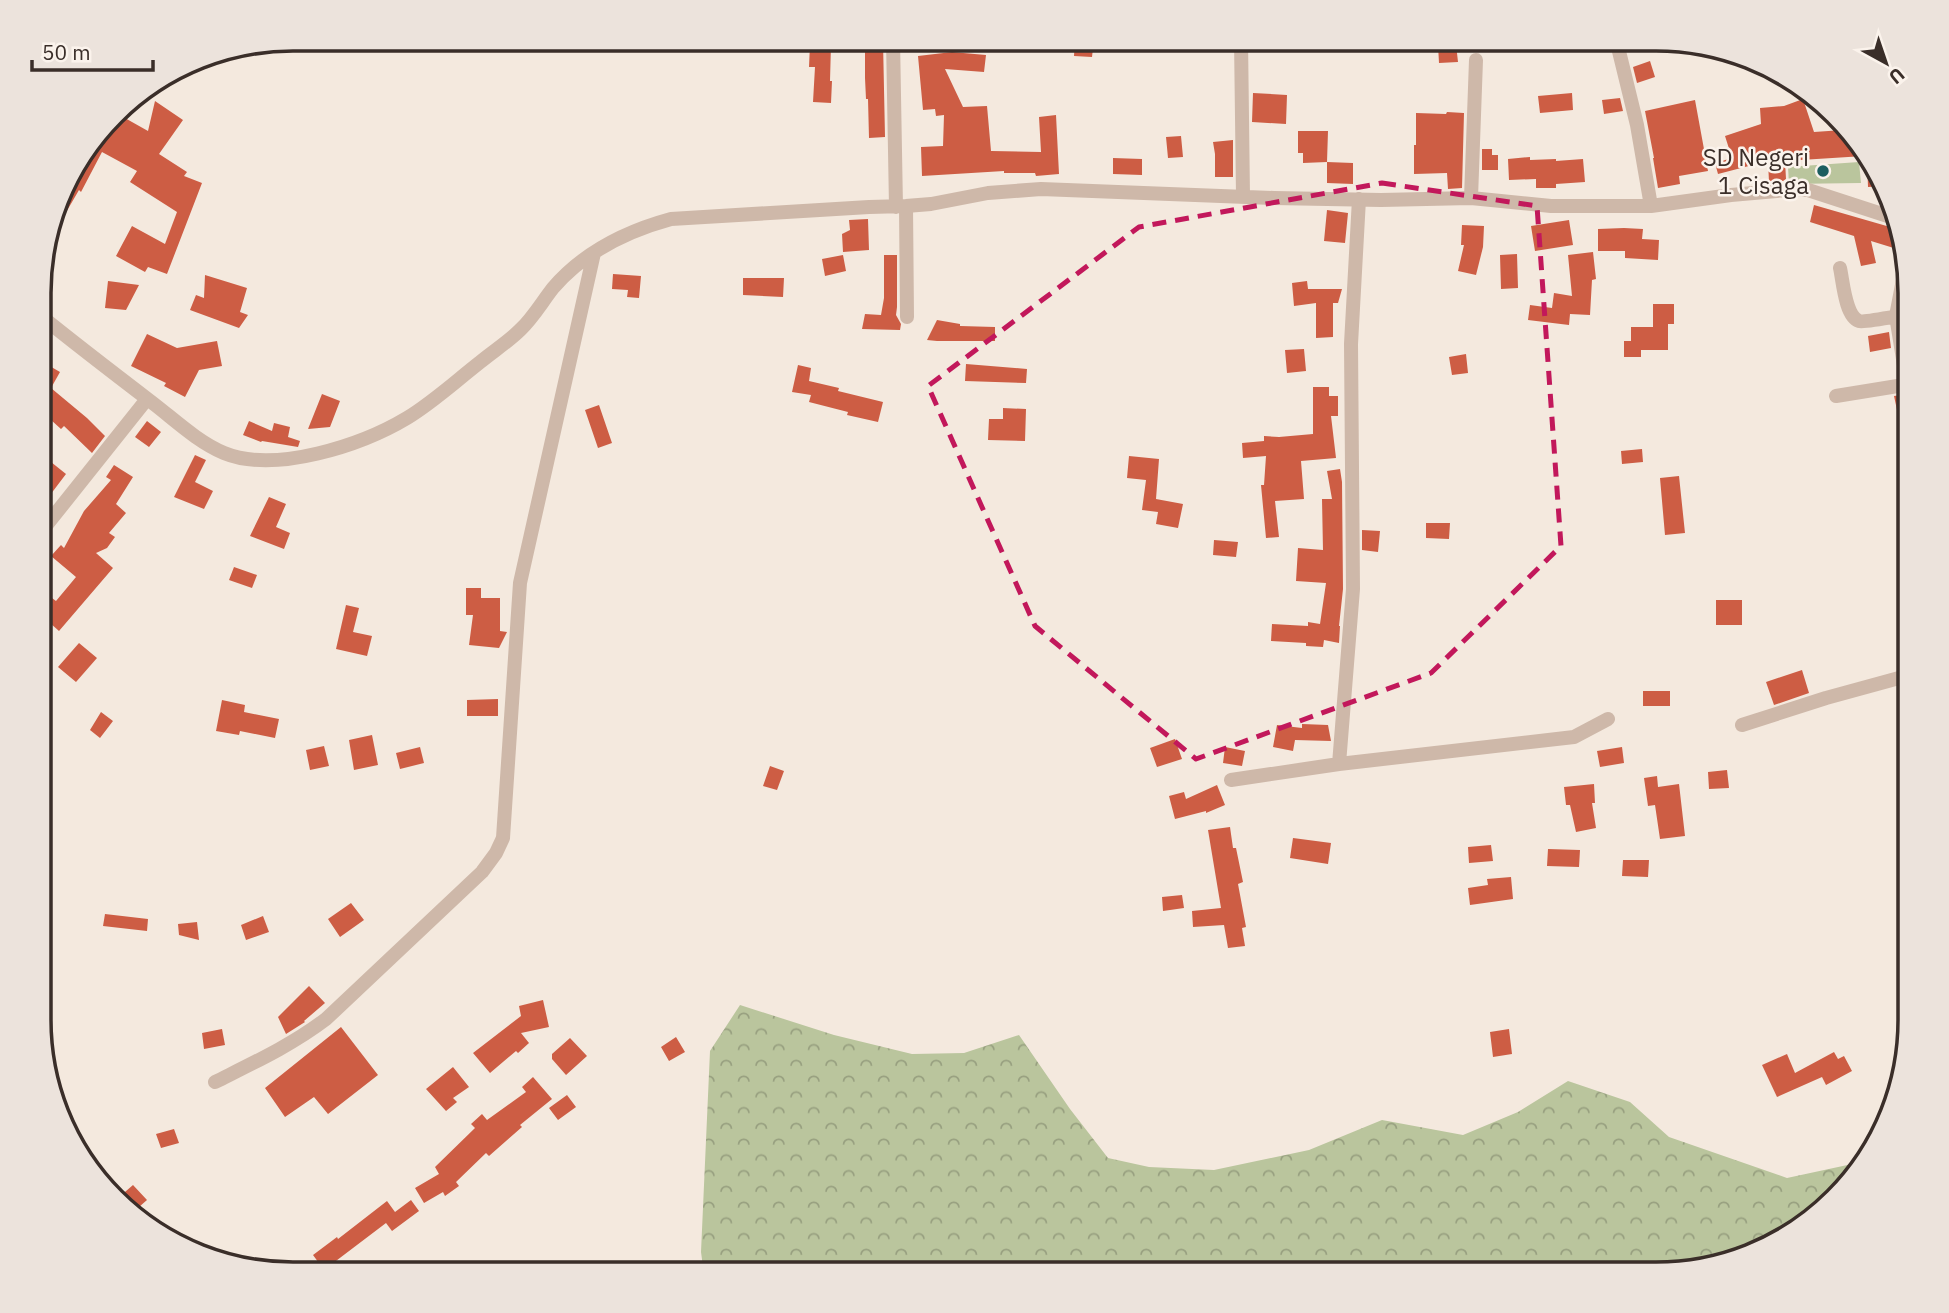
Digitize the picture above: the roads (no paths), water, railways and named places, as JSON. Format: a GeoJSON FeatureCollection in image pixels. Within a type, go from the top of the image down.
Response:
{"type":"FeatureCollection","features":[{"type":"Feature","properties":{"kind":"street"},"geometry":{"type":"LineString","coordinates":[[894,51],[907,317]]}},
{"type":"Feature","properties":{"kind":"street"},"geometry":{"type":"LineString","coordinates":[[1241,51],[1243,196]]}},
{"type":"Feature","properties":{"kind":"street"},"geometry":{"type":"LineString","coordinates":[[1619,51],[1637,125],[1651,206]]}},
{"type":"Feature","properties":{"kind":"street"},"geometry":{"type":"LineString","coordinates":[[1471,198],[1476,60]]}},
{"type":"Feature","properties":{"kind":"street"},"geometry":{"type":"LineString","coordinates":[[51,324],[196,436],[224,453],[248,459],[272,460],[305,458],[372,436],[408,417],[521,330],[574,267],[594,253],[645,226],[671,219],[931,204],[988,193],[1041,189],[1359,199],[1471,198],[1551,206],[1651,206],[1798,189],[1885,215]]}},
{"type":"Feature","properties":{"kind":"street"},"geometry":{"type":"LineString","coordinates":[[1339,764],[1353,589],[1351,344],[1359,199]]}},
{"type":"Feature","properties":{"kind":"street"},"geometry":{"type":"LineString","coordinates":[[215,1082],[264,1058],[326,1019],[482,872],[503,838],[520,583],[594,253]]}},
{"type":"Feature","properties":{"kind":"street"},"geometry":{"type":"LineString","coordinates":[[1840,268],[1848,309],[1855,318],[1864,321],[1898,316]]}},
{"type":"Feature","properties":{"kind":"street"},"geometry":{"type":"LineString","coordinates":[[1836,396],[1898,386]]}},
{"type":"Feature","properties":{"kind":"street"},"geometry":{"type":"LineString","coordinates":[[51,519],[147,399]]}},
{"type":"Feature","properties":{"kind":"street"},"geometry":{"type":"LineString","coordinates":[[1742,725],[1898,678]]}},
{"type":"Feature","properties":{"kind":"street"},"geometry":{"type":"LineString","coordinates":[[1231,780],[1339,764],[1574,737],[1608,719]]}},
{"type":"Feature","properties":{"kind":"place","name":"SD Negeri 1 Cisaga"},"geometry":{"type":"Point","coordinates":[1823,171]}}]}
